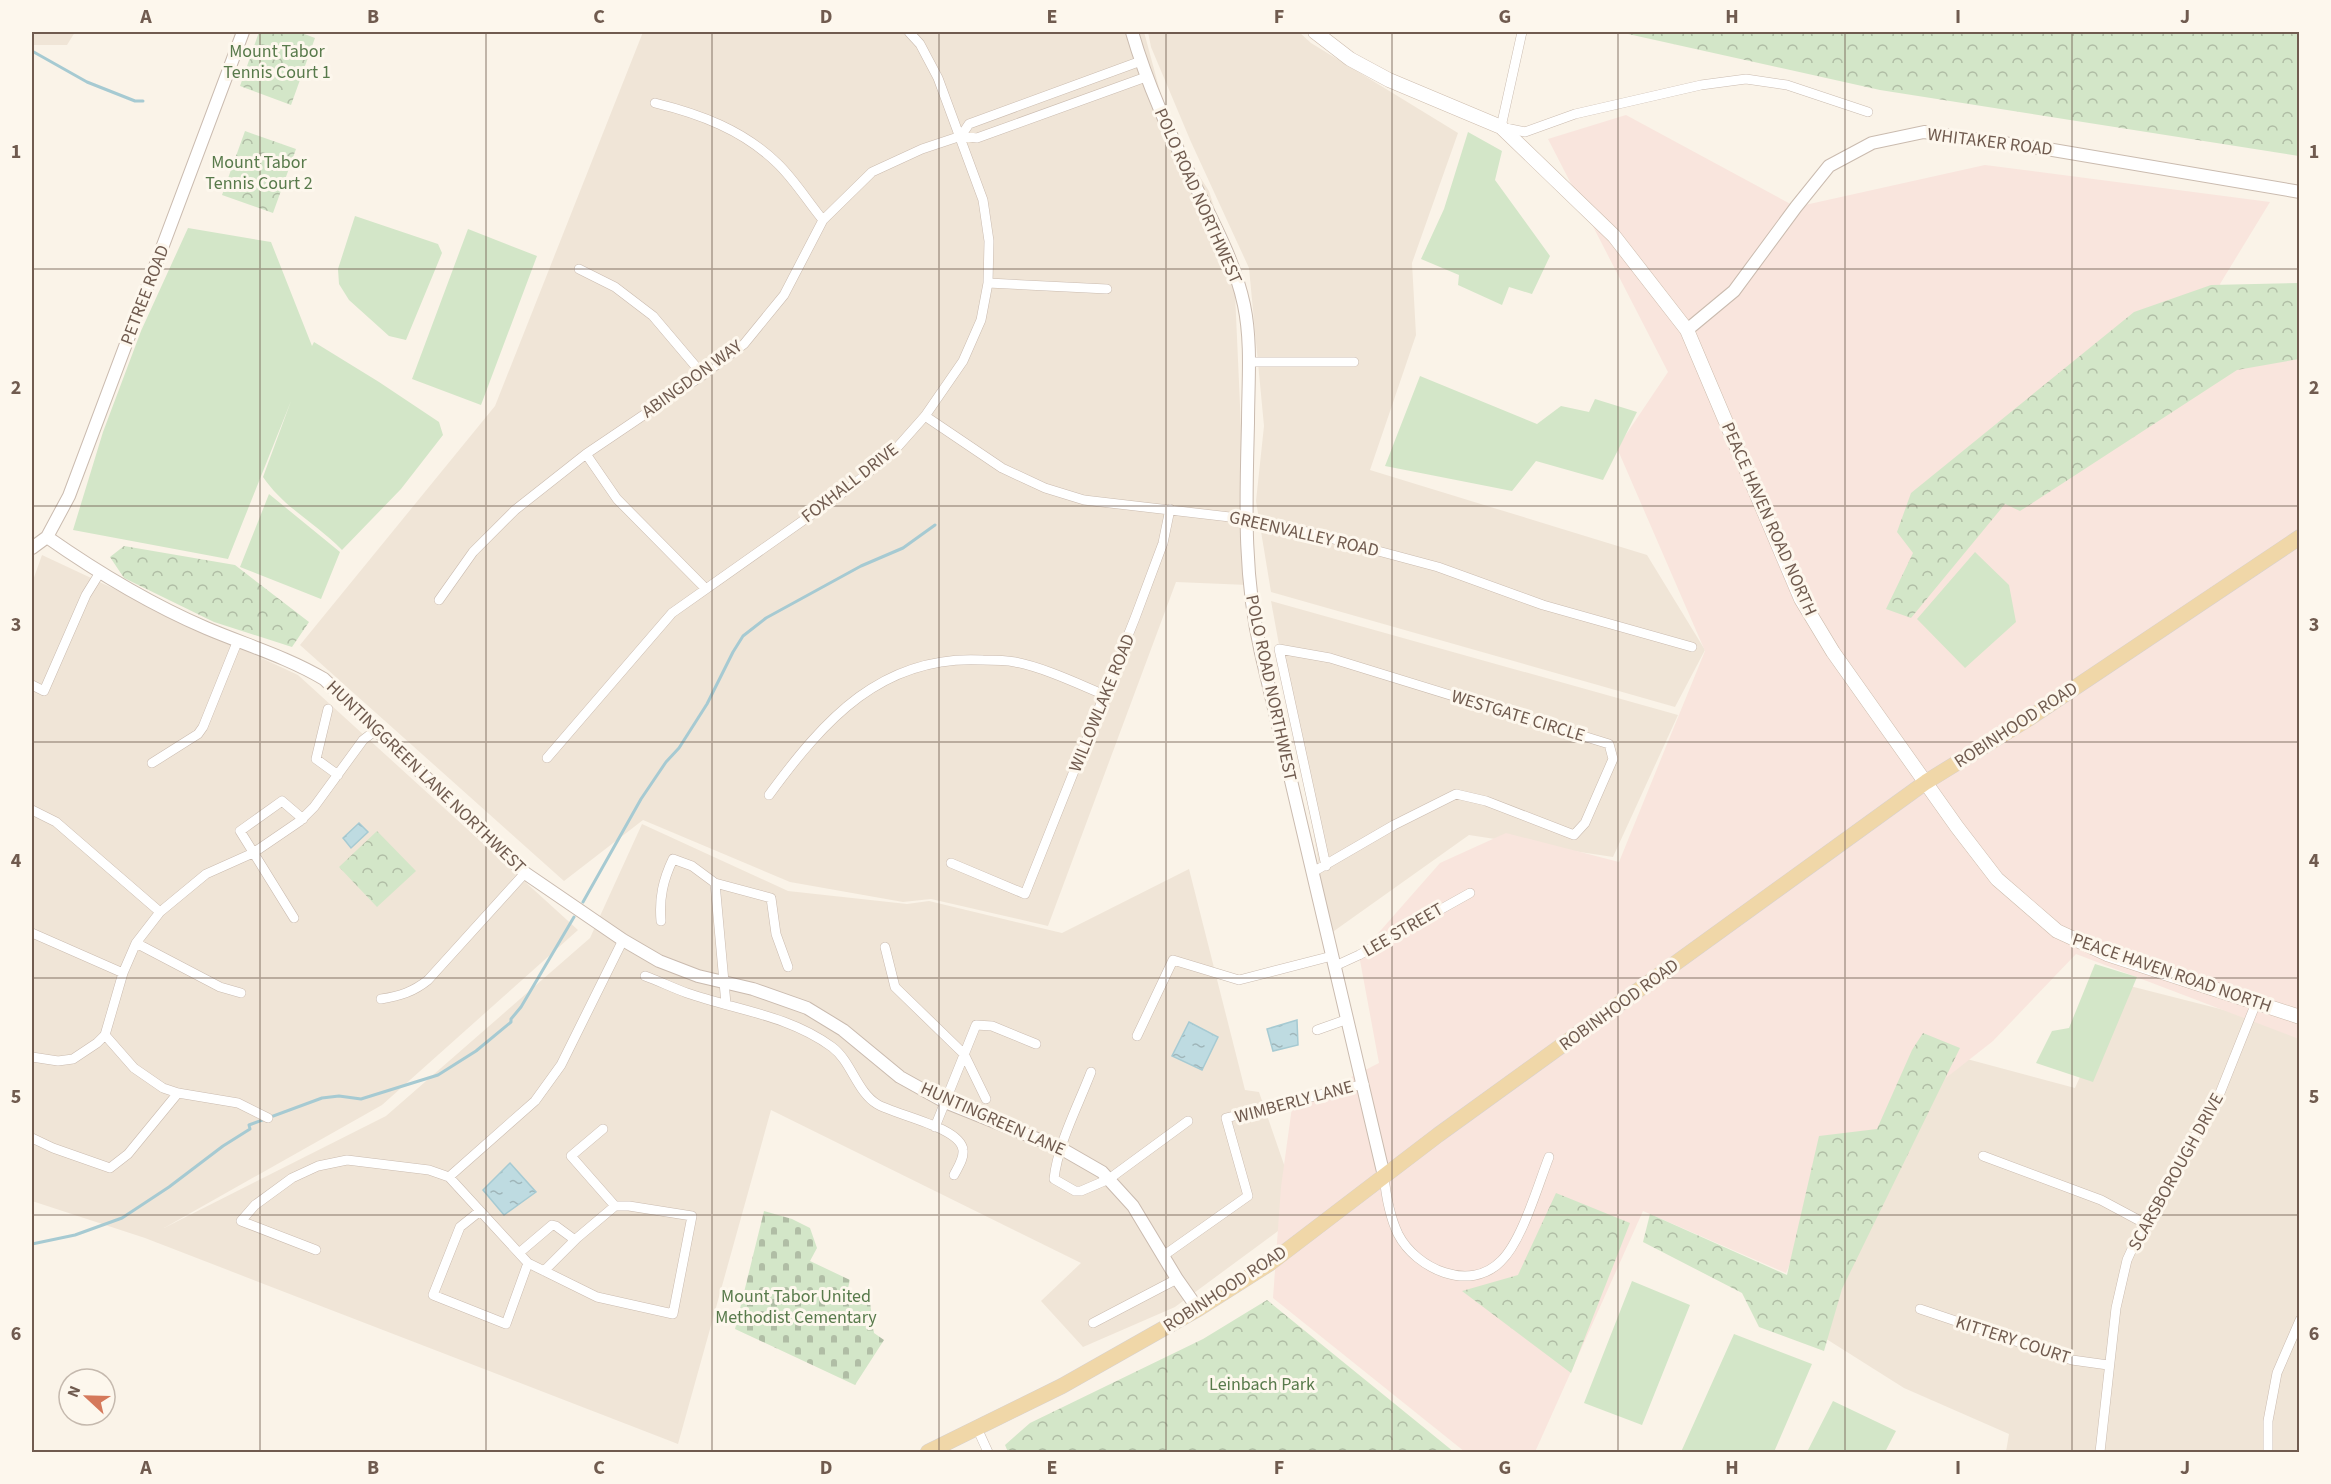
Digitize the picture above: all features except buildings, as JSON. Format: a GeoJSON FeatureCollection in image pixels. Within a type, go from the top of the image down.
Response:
{"type":"FeatureCollection","features":[{"type":"Feature","properties":{"kind":"main road","name":"PEACE HAVEN ROAD NORTH"},"geometry":{"type":"LineString","coordinates":[[1315,32],[1350,59],[1389,80],[1501,127],[1614,236],[1687,330],[1801,599],[1833,652],[1957,827],[1997,879],[2057,931],[2107,954],[2300,1017]]}},
{"type":"Feature","properties":{"kind":"main road","name":"ROBINHOOD ROAD"},"geometry":{"type":"LineString","coordinates":[[928,1452],[1062,1386],[1198,1309],[1269,1264],[1384,1176],[1926,782],[2028,719],[2300,537]]}},
{"type":"Feature","properties":{"kind":"street","name":"PETREE ROAD"},"geometry":{"type":"LineString","coordinates":[[32,548],[47,537],[69,496],[243,32]]}},
{"type":"Feature","properties":{"kind":"street","name":"FOXHALL DRIVE"},"geometry":{"type":"LineString","coordinates":[[547,758],[672,613],[852,486],[894,451],[925,416],[963,361],[981,320],[988,283],[989,241],[983,200],[939,78],[920,44],[909,32]]}},
{"type":"Feature","properties":{"kind":"street","name":"POLO ROAD NORTHWEST"},"geometry":{"type":"LineString","coordinates":[[1132,32],[1146,77],[1234,270],[1247,324],[1249,362],[1248,585],[1261,653],[1384,1176]]}},
{"type":"Feature","properties":{"kind":"street"},"geometry":{"type":"LineString","coordinates":[[1522,32],[1501,127],[1525,132],[1575,114],[1701,85],[1746,80],[1787,85],[1868,112]]}},
{"type":"Feature","properties":{"kind":"street","name":"ABINGDON WAY"},"geometry":{"type":"LineString","coordinates":[[961,136],[969,124],[1141,61]]}},
{"type":"Feature","properties":{"kind":"street","name":"ABINGDON WAY"},"geometry":{"type":"LineString","coordinates":[[440,600],[473,552],[515,510],[586,454],[703,375],[744,344],[784,295],[823,220],[872,172],[922,149],[961,136],[977,138],[1146,77]]}},
{"type":"Feature","properties":{"kind":"street"},"geometry":{"type":"LineString","coordinates":[[655,103],[694,113],[738,133],[777,163],[823,220]]}},
{"type":"Feature","properties":{"kind":"street","name":"WHITAKER ROAD"},"geometry":{"type":"LineString","coordinates":[[1687,330],[1734,291],[1829,166],[1872,143],[1924,132],[2047,149],[2300,192]]}},
{"type":"Feature","properties":{"kind":"street"},"geometry":{"type":"LineString","coordinates":[[579,269],[615,287],[653,316],[703,375]]}},
{"type":"Feature","properties":{"kind":"street"},"geometry":{"type":"LineString","coordinates":[[988,283],[1107,289]]}},
{"type":"Feature","properties":{"kind":"street"},"geometry":{"type":"LineString","coordinates":[[1249,362],[1354,362]]}},
{"type":"Feature","properties":{"kind":"street","name":"GREENVALLEY ROAD"},"geometry":{"type":"LineString","coordinates":[[925,416],[1002,468],[1045,488],[1084,500],[1247,519],[1307,532],[1438,567],[1543,605],[1692,647]]}},
{"type":"Feature","properties":{"kind":"street"},"geometry":{"type":"LineString","coordinates":[[586,454],[617,499],[706,589]]}},
{"type":"Feature","properties":{"kind":"street","name":"WILLOWLAKE ROAD"},"geometry":{"type":"LineString","coordinates":[[951,863],[1025,894],[1105,695],[1162,543],[1170,509]]}},
{"type":"Feature","properties":{"kind":"street","name":"HUNTINGGREEN LANE NORTHWEST"},"geometry":{"type":"LineString","coordinates":[[47,537],[99,573],[204,627],[283,658],[324,678],[525,873],[578,909]]}},
{"type":"Feature","properties":{"kind":"street"},"geometry":{"type":"LineString","coordinates":[[32,685],[44,691],[86,595],[99,573]]}},
{"type":"Feature","properties":{"kind":"street"},"geometry":{"type":"LineString","coordinates":[[152,763],[198,734],[203,727],[238,640]]}},
{"type":"Feature","properties":{"kind":"street"},"geometry":{"type":"LineString","coordinates":[[1261,653],[1279,649],[1326,866]]}},
{"type":"Feature","properties":{"kind":"street","name":"WESTGATE CIRCLE"},"geometry":{"type":"LineString","coordinates":[[1279,649],[1330,658],[1609,744],[1613,759],[1585,823],[1574,835],[1486,801],[1456,794],[1394,825],[1312,872]]}},
{"type":"Feature","properties":{"kind":"street"},"geometry":{"type":"LineString","coordinates":[[770,795],[804,748],[856,698],[883,680],[921,665],[956,658],[1015,662],[1062,677],[1105,695]]}},
{"type":"Feature","properties":{"kind":"street"},"geometry":{"type":"LineString","coordinates":[[328,709],[316,759],[338,775]]}},
{"type":"Feature","properties":{"kind":"street"},"geometry":{"type":"LineString","coordinates":[[32,1056],[58,1061],[73,1059],[97,1043],[105,1035],[123,973],[136,943],[160,912],[206,874],[253,853],[303,819],[363,740],[376,730]]}},
{"type":"Feature","properties":{"kind":"street"},"geometry":{"type":"LineString","coordinates":[[294,918],[240,831],[282,801],[303,819]]}},
{"type":"Feature","properties":{"kind":"street"},"geometry":{"type":"LineString","coordinates":[[32,810],[56,822],[160,912]]}},
{"type":"Feature","properties":{"kind":"street"},"geometry":{"type":"LineString","coordinates":[[661,921],[659,902],[664,877],[673,859],[692,866],[715,883],[771,898],[776,934],[788,967]]}},
{"type":"Feature","properties":{"kind":"street"},"geometry":{"type":"LineString","coordinates":[[381,999],[416,990],[428,980],[525,873]]}},
{"type":"Feature","properties":{"kind":"street"},"geometry":{"type":"LineString","coordinates":[[715,883],[726,1004]]}},
{"type":"Feature","properties":{"kind":"street","name":"LEE STREET"},"geometry":{"type":"LineString","coordinates":[[1137,1036],[1173,960],[1239,980],[1359,956],[1470,893]]}},
{"type":"Feature","properties":{"kind":"street","name":"HUNTINGREEN LANE"},"geometry":{"type":"LineString","coordinates":[[578,909],[659,961],[698,976],[772,995],[807,1008],[843,1030],[900,1077],[945,1102],[1062,1149],[1102,1172],[1133,1206],[1198,1309]]}},
{"type":"Feature","properties":{"kind":"street"},"geometry":{"type":"LineString","coordinates":[[32,933],[123,973]]}},
{"type":"Feature","properties":{"kind":"street"},"geometry":{"type":"LineString","coordinates":[[449,1177],[535,1101],[561,1065],[623,940]]}},
{"type":"Feature","properties":{"kind":"street"},"geometry":{"type":"LineString","coordinates":[[136,943],[220,987],[241,993]]}},
{"type":"Feature","properties":{"kind":"street"},"geometry":{"type":"LineString","coordinates":[[885,947],[895,987],[964,1054],[986,1099]]}},
{"type":"Feature","properties":{"kind":"street"},"geometry":{"type":"LineString","coordinates":[[645,976],[687,993],[769,1015],[815,1036],[834,1049],[876,1104],[954,1135],[960,1141],[963,1149],[962,1158],[954,1175]]}},
{"type":"Feature","properties":{"kind":"street","name":"SCARSBOROUGH DRIVE"},"geometry":{"type":"LineString","coordinates":[[2100,1452],[2116,1308],[2127,1260],[2144,1223],[2220,1093],[2256,1003]]}},
{"type":"Feature","properties":{"kind":"street"},"geometry":{"type":"LineString","coordinates":[[1317,1030],[1348,1019]]}},
{"type":"Feature","properties":{"kind":"street"},"geometry":{"type":"LineString","coordinates":[[935,1127],[976,1025],[992,1026],[1036,1044]]}},
{"type":"Feature","properties":{"kind":"street"},"geometry":{"type":"LineString","coordinates":[[105,1035],[147,1078],[163,1088],[178,1093],[238,1103],[268,1118]]}},
{"type":"Feature","properties":{"kind":"street"},"geometry":{"type":"LineString","coordinates":[[1091,1072],[1062,1149],[1054,1179],[1075,1191],[1081,1191],[1109,1179],[1188,1121]]}},
{"type":"Feature","properties":{"kind":"street","name":"WIMBERLY LANE"},"geometry":{"type":"LineString","coordinates":[[1163,1256],[1248,1196],[1226,1118],[1364,1084]]}},
{"type":"Feature","properties":{"kind":"street"},"geometry":{"type":"LineString","coordinates":[[32,1138],[53,1148],[111,1168],[128,1154],[178,1093]]}},
{"type":"Feature","properties":{"kind":"street"},"geometry":{"type":"LineString","coordinates":[[603,1129],[571,1156],[615,1206]]}},
{"type":"Feature","properties":{"kind":"street"},"geometry":{"type":"LineString","coordinates":[[1983,1156],[2101,1200],[2144,1223]]}},
{"type":"Feature","properties":{"kind":"street"},"geometry":{"type":"LineString","coordinates":[[1384,1176],[1391,1216],[1398,1233],[1411,1252],[1433,1268],[1446,1274],[1463,1277],[1477,1275],[1494,1268],[1510,1251],[1549,1157]]}},
{"type":"Feature","properties":{"kind":"street"},"geometry":{"type":"LineString","coordinates":[[316,1250],[241,1221],[255,1205],[292,1178],[318,1166],[347,1160],[429,1170],[449,1177],[528,1263],[544,1271],[597,1297],[673,1314],[692,1216],[629,1206],[615,1206],[574,1240],[544,1271]]}},
{"type":"Feature","properties":{"kind":"street"},"geometry":{"type":"LineString","coordinates":[[480,1211],[460,1227],[433,1295],[506,1324],[528,1263]]}},
{"type":"Feature","properties":{"kind":"street"},"geometry":{"type":"LineString","coordinates":[[519,1253],[552,1225],[574,1240]]}},
{"type":"Feature","properties":{"kind":"street"},"geometry":{"type":"LineString","coordinates":[[1093,1323],[1177,1279]]}},
{"type":"Feature","properties":{"kind":"street","name":"KITTERY COURT"},"geometry":{"type":"LineString","coordinates":[[1920,1310],[2072,1360],[2108,1365]]}},
{"type":"Feature","properties":{"kind":"street"},"geometry":{"type":"LineString","coordinates":[[2268,1452],[2268,1420],[2277,1373],[2300,1320]]}},
{"type":"Feature","properties":{"kind":"street"},"geometry":{"type":"LineString","coordinates":[[977,1428],[988,1452]]}},
{"type":"Feature","properties":{"kind":"shaded area"},"geometry":{"type":"Polygon","coordinates":[[[32,32],[75,32],[67,45],[32,45],[32,32]]]}},
{"type":"Feature","properties":{"kind":"shaded area"},"geometry":{"type":"Polygon","coordinates":[[[643,32],[1144,32],[1171,132],[1209,191],[1234,270],[1248,585],[1176,582],[1048,926],[931,899],[903,902],[790,882],[643,820],[564,881],[300,645],[495,406],[643,32]]]}},
{"type":"Feature","properties":{"kind":"shaded area"},"geometry":{"type":"Polygon","coordinates":[[[1148,32],[1299,32],[1311,43],[1458,133],[1412,263],[1416,335],[1370,470],[1647,555],[1705,650],[1675,707],[1271,592],[1256,501],[1264,426],[1249,268],[1191,142],[1151,47],[1148,32]]]}},
{"type":"Feature","properties":{"kind":"shaded area"},"geometry":{"type":"Polygon","coordinates":[[[1626,115],[1796,207],[1985,165],[2270,202],[2220,284],[2232,325],[2299,344],[2299,1039],[2076,954],[1993,1041],[1830,1169],[1786,1273],[1643,1211],[1535,1452],[1465,1452],[1273,1298],[1281,1187],[1292,1107],[1379,1063],[1359,955],[1440,863],[1506,833],[1619,862],[1705,651],[1617,448],[1668,372],[1548,139],[1626,115]]]}},
{"type":"Feature","properties":{"kind":"shaded area"},"geometry":{"type":"Polygon","coordinates":[[[42,555],[298,675],[578,930],[382,1105],[164,1228],[386,1116],[590,938],[642,824],[788,891],[907,904],[929,901],[1062,933],[1189,869],[1245,1090],[1259,1092],[1301,1214],[1175,1307],[1083,1347],[1041,1301],[1081,1263],[771,1110],[678,1444],[145,1238],[32,1201],[32,583],[42,555]]]}},
{"type":"Feature","properties":{"kind":"shaded area"},"geometry":{"type":"Polygon","coordinates":[[[1271,601],[1678,715],[1613,857],[1469,835],[1327,936],[1317,853],[1271,601]]]}},
{"type":"Feature","properties":{"kind":"shaded area"},"geometry":{"type":"Polygon","coordinates":[[[2122,984],[2299,1029],[2299,1452],[2006,1452],[2009,1434],[1904,1388],[1820,1335],[1952,1055],[2075,1088],[2122,984]]]}},
{"type":"Feature","properties":{"kind":"green space","name":"Mount Tabor Tennis Court 1"},"geometry":{"type":"Polygon","coordinates":[[[259,32],[299,32],[315,38],[291,105],[240,86],[259,32]]]}},
{"type":"Feature","properties":{"kind":"green space"},"geometry":{"type":"Polygon","coordinates":[[[1619,32],[2299,32],[2299,156],[1880,90],[1619,32]]]}},
{"type":"Feature","properties":{"kind":"green space","name":"Mount Tabor Tennis Court 2"},"geometry":{"type":"Polygon","coordinates":[[[245,131],[296,149],[273,213],[222,195],[245,131]]]}},
{"type":"Feature","properties":{"kind":"green space"},"geometry":{"type":"Polygon","coordinates":[[[1468,132],[1502,151],[1495,180],[1550,256],[1532,294],[1509,287],[1502,305],[1458,285],[1459,275],[1421,259],[1444,209],[1468,132]]]}},
{"type":"Feature","properties":{"kind":"green space"},"geometry":{"type":"Polygon","coordinates":[[[355,216],[438,244],[442,253],[406,340],[389,336],[349,300],[339,284],[338,269],[355,216]]]}},
{"type":"Feature","properties":{"kind":"green space"},"geometry":{"type":"Polygon","coordinates":[[[188,228],[271,242],[312,346],[314,342],[439,422],[443,435],[401,489],[342,550],[290,507],[263,477],[291,401],[228,559],[73,530],[103,432],[141,331],[188,228]]]}},
{"type":"Feature","properties":{"kind":"green space"},"geometry":{"type":"Polygon","coordinates":[[[468,229],[537,256],[481,405],[412,379],[468,229]]]}},
{"type":"Feature","properties":{"kind":"green space"},"geometry":{"type":"Polygon","coordinates":[[[2299,283],[2299,359],[2237,370],[2020,511],[2005,504],[1911,618],[1886,609],[1913,553],[1897,532],[1911,493],[2134,312],[2211,285],[2299,283]]]}},
{"type":"Feature","properties":{"kind":"green space"},"geometry":{"type":"Polygon","coordinates":[[[1420,376],[1537,424],[1561,406],[1589,412],[1595,399],[1637,412],[1603,480],[1536,461],[1512,491],[1385,466],[1420,376]]]}},
{"type":"Feature","properties":{"kind":"green space"},"geometry":{"type":"Polygon","coordinates":[[[269,494],[340,552],[321,599],[240,567],[269,494]]]}},
{"type":"Feature","properties":{"kind":"green space"},"geometry":{"type":"Polygon","coordinates":[[[124,546],[235,565],[309,622],[292,647],[214,622],[124,578],[110,557],[124,546]]]}},
{"type":"Feature","properties":{"kind":"green space"},"geometry":{"type":"Polygon","coordinates":[[[1975,552],[2009,585],[2016,622],[1965,668],[1917,619],[1975,552]]]}},
{"type":"Feature","properties":{"kind":"green space"},"geometry":{"type":"Polygon","coordinates":[[[377,831],[416,871],[377,907],[339,867],[377,831]]]}},
{"type":"Feature","properties":{"kind":"green space"},"geometry":{"type":"Polygon","coordinates":[[[2095,964],[2137,977],[2093,1082],[2036,1063],[2052,1031],[2069,1028],[2095,964]]]}},
{"type":"Feature","properties":{"kind":"green space"},"geometry":{"type":"Polygon","coordinates":[[[1923,1033],[1960,1048],[1842,1289],[1824,1351],[1759,1327],[1742,1293],[1643,1242],[1650,1214],[1787,1275],[1819,1136],[1877,1129],[1912,1050],[1923,1033]]]}},
{"type":"Feature","properties":{"kind":"green space"},"geometry":{"type":"Polygon","coordinates":[[[1556,1193],[1630,1223],[1571,1373],[1462,1291],[1518,1275],[1556,1193]]]}},
{"type":"Feature","properties":{"kind":"green space","name":"Mount Tabor United Methodist Cementary"},"geometry":{"type":"Polygon","coordinates":[[[764,1211],[792,1219],[810,1228],[817,1248],[810,1261],[850,1280],[848,1288],[870,1302],[874,1333],[884,1340],[855,1385],[735,1329],[764,1211]]]}},
{"type":"Feature","properties":{"kind":"green space"},"geometry":{"type":"Polygon","coordinates":[[[1632,1281],[1690,1305],[1642,1425],[1584,1403],[1632,1281]]]}},
{"type":"Feature","properties":{"kind":"green space","name":"Leinbach Park"},"geometry":{"type":"Polygon","coordinates":[[[1267,1300],[1454,1452],[1008,1452],[1005,1445],[1030,1423],[1203,1339],[1267,1300]]]}},
{"type":"Feature","properties":{"kind":"green space"},"geometry":{"type":"Polygon","coordinates":[[[1734,1334],[1812,1364],[1774,1452],[1681,1452],[1734,1334]]]}},
{"type":"Feature","properties":{"kind":"green space"},"geometry":{"type":"Polygon","coordinates":[[[1833,1401],[1896,1431],[1885,1452],[1807,1452],[1833,1401]]]}},
{"type":"Feature","properties":{"kind":"water"},"geometry":{"type":"Polygon","coordinates":[[[359,823],[368,832],[351,848],[343,838],[359,823]]]}},
{"type":"Feature","properties":{"kind":"water"},"geometry":{"type":"Polygon","coordinates":[[[1297,1020],[1298,1045],[1273,1051],[1267,1029],[1297,1020]]]}},
{"type":"Feature","properties":{"kind":"water"},"geometry":{"type":"Polygon","coordinates":[[[1189,1022],[1218,1037],[1202,1070],[1172,1056],[1189,1022]]]}},
{"type":"Feature","properties":{"kind":"water"},"geometry":{"type":"Polygon","coordinates":[[[510,1163],[536,1192],[504,1215],[483,1190],[510,1163]]]}},
{"type":"Feature","properties":{"kind":"waterway"},"geometry":{"type":"LineString","coordinates":[[32,51],[87,82],[135,101],[143,101]]}},
{"type":"Feature","properties":{"kind":"waterway"},"geometry":{"type":"LineString","coordinates":[[583,902],[641,799],[666,762],[679,748],[707,704],[743,636],[766,618],[861,566],[903,548],[935,525]]}},
{"type":"Feature","properties":{"kind":"waterway"},"geometry":{"type":"LineString","coordinates":[[32,1244],[75,1235],[122,1218],[250,1129],[249,1125],[322,1098],[339,1096],[361,1099],[438,1075],[476,1051],[511,1022],[574,917]]}}]}
